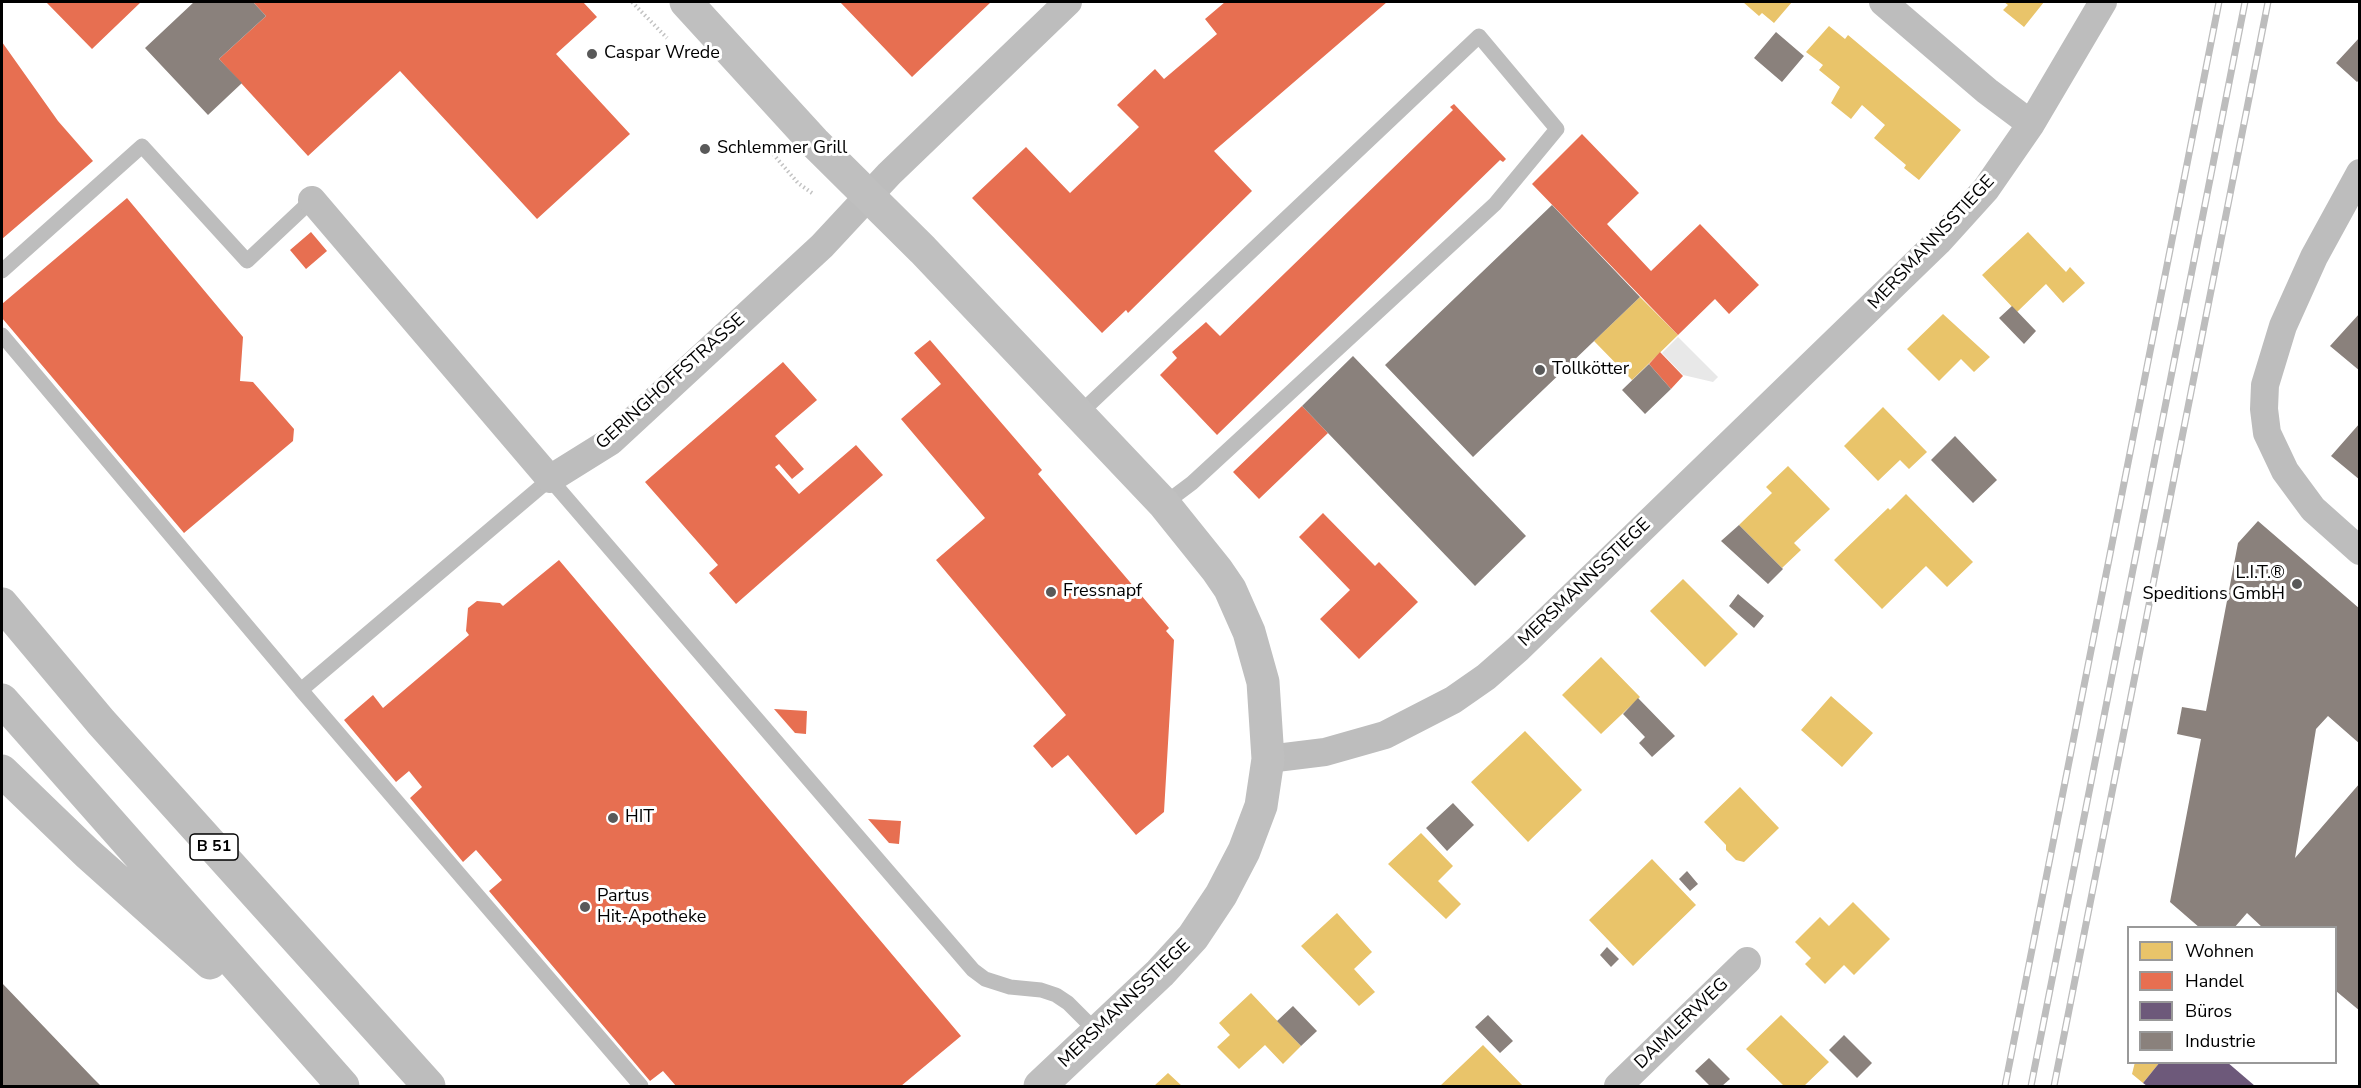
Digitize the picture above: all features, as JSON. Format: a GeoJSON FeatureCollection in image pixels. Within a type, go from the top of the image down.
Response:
{"type":"FeatureCollection","features":[{"type":"Feature","properties":{"kind":"highway","name":"B 51"},"geometry":{"type":"LineString","coordinates":[[2,604],[101,722],[429,1086]]}},
{"type":"Feature","properties":{"kind":"highway"},"geometry":{"type":"LineString","coordinates":[[2,700],[343,1086]]}},
{"type":"Feature","properties":{"kind":"highway"},"geometry":{"type":"LineString","coordinates":[[2,771],[87,853],[321,1062]]}},
{"type":"Feature","properties":{"kind":"street"},"geometry":{"type":"LineString","coordinates":[[686,2],[814,142],[923,250],[1164,504],[1217,570],[1230,590],[1249,632],[1263,682],[1268,759]]}},
{"type":"Feature","properties":{"kind":"street","name":"GERINGHOFFSTRASSE"},"geometry":{"type":"LineString","coordinates":[[550,479],[611,441],[822,246],[868,197],[1068,2]]}},
{"type":"Feature","properties":{"kind":"street"},"geometry":{"type":"LineString","coordinates":[[1882,2],[1987,91],[2031,124]]}},
{"type":"Feature","properties":{"kind":"street","name":"MERSMANNSSTIEGE"},"geometry":{"type":"LineString","coordinates":[[1041,1086],[1160,973],[1193,937],[1221,896],[1254,827],[1261,806],[1268,759],[1324,752],[1385,735],[1436,710],[1486,677],[1883,298],[1986,189],[2031,124],[2103,2]]}},
{"type":"Feature","properties":{"kind":"street"},"geometry":{"type":"LineString","coordinates":[[2360,173],[2314,257],[2283,326],[2268,376],[2264,409],[2266,433],[2285,471],[2313,509],[2360,551]]}},
{"type":"Feature","properties":{"kind":"street"},"geometry":{"type":"LineString","coordinates":[[312,200],[550,479]]}},
{"type":"Feature","properties":{"kind":"street","name":"DAIMLERWEG"},"geometry":{"type":"LineString","coordinates":[[1618,1086],[1747,961]]}},
{"type":"Feature","properties":{"kind":"lane"},"geometry":{"type":"LineString","coordinates":[[1079,414],[1479,36],[1557,129],[1495,204],[1191,483],[1164,504]]}},
{"type":"Feature","properties":{"kind":"lane"},"geometry":{"type":"LineString","coordinates":[[2,271],[142,146],[247,261],[312,200]]}},
{"type":"Feature","properties":{"kind":"lane"},"geometry":{"type":"LineString","coordinates":[[2,335],[301,690],[641,1086]]}},
{"type":"Feature","properties":{"kind":"lane"},"geometry":{"type":"LineString","coordinates":[[301,690],[550,479],[973,970],[985,979],[1010,987],[1041,990],[1056,995],[1068,1003],[1097,1032]]}},
{"type":"Feature","properties":{"kind":"path"},"geometry":{"type":"LineString","coordinates":[[632,2],[675,46]]}},
{"type":"Feature","properties":{"kind":"path"},"geometry":{"type":"LineString","coordinates":[[767,147],[798,183],[846,220]]}},
{"type":"Feature","properties":{"kind":"shaded area"},"geometry":{"type":"Polygon","coordinates":[[[1678,337],[1718,377],[1713,382],[1683,375],[1662,353],[1678,337]]]}},
{"type":"Feature","properties":{"kind":"building: Wohnen"},"geometry":{"type":"Polygon","coordinates":[[[1743,2],[1792,2],[1774,23],[1762,13],[1759,16],[1743,2]]]}},
{"type":"Feature","properties":{"kind":"building: Wohnen"},"geometry":{"type":"Polygon","coordinates":[[[2004,2],[2044,2],[2024,27],[2003,10],[2008,5],[2004,2]]]}},
{"type":"Feature","properties":{"kind":"building: Wohnen"},"geometry":{"type":"Polygon","coordinates":[[[1829,26],[1845,39],[1848,35],[1961,130],[1919,180],[1904,168],[1906,165],[1874,138],[1885,125],[1862,105],[1851,119],[1831,103],[1840,87],[1819,70],[1823,65],[1806,52],[1829,26]]]}},
{"type":"Feature","properties":{"kind":"building: Wohnen"},"geometry":{"type":"Polygon","coordinates":[[[2028,232],[2066,272],[2070,267],[2085,283],[2063,303],[2046,284],[2017,312],[1982,275],[2028,232]]]}},
{"type":"Feature","properties":{"kind":"building: Wohnen"},"geometry":{"type":"Polygon","coordinates":[[[1640,297],[1678,335],[1632,380],[1594,341],[1640,297]]]}},
{"type":"Feature","properties":{"kind":"building: Wohnen"},"geometry":{"type":"Polygon","coordinates":[[[1943,314],[1990,357],[1974,372],[1961,359],[1939,381],[1907,349],[1943,314]]]}},
{"type":"Feature","properties":{"kind":"building: Wohnen"},"geometry":{"type":"Polygon","coordinates":[[[1883,407],[1927,452],[1909,469],[1900,460],[1878,481],[1844,446],[1883,407]]]}},
{"type":"Feature","properties":{"kind":"building: Wohnen"},"geometry":{"type":"Polygon","coordinates":[[[1788,466],[1830,509],[1794,543],[1801,550],[1782,568],[1739,525],[1772,493],[1766,487],[1788,466]]]}},
{"type":"Feature","properties":{"kind":"building: Wohnen"},"geometry":{"type":"Polygon","coordinates":[[[1906,494],[1973,562],[1947,587],[1926,566],[1882,609],[1834,560],[1888,508],[1890,510],[1906,494]]]}},
{"type":"Feature","properties":{"kind":"building: Wohnen"},"geometry":{"type":"Polygon","coordinates":[[[1683,579],[1738,634],[1705,667],[1650,611],[1683,579]]]}},
{"type":"Feature","properties":{"kind":"building: Wohnen"},"geometry":{"type":"Polygon","coordinates":[[[1601,657],[1640,697],[1601,734],[1562,695],[1601,657]]]}},
{"type":"Feature","properties":{"kind":"building: Wohnen"},"geometry":{"type":"Polygon","coordinates":[[[1831,696],[1873,733],[1842,767],[1801,730],[1831,696]]]}},
{"type":"Feature","properties":{"kind":"building: Wohnen"},"geometry":{"type":"Polygon","coordinates":[[[1525,731],[1582,790],[1528,842],[1471,782],[1525,731]]]}},
{"type":"Feature","properties":{"kind":"building: Wohnen"},"geometry":{"type":"Polygon","coordinates":[[[1740,787],[1779,828],[1744,862],[1736,860],[1726,850],[1726,845],[1704,822],[1740,787]]]}},
{"type":"Feature","properties":{"kind":"building: Wohnen"},"geometry":{"type":"Polygon","coordinates":[[[1421,833],[1453,866],[1438,881],[1461,904],[1446,919],[1388,864],[1421,833]]]}},
{"type":"Feature","properties":{"kind":"building: Wohnen"},"geometry":{"type":"Polygon","coordinates":[[[1652,859],[1696,905],[1633,966],[1589,920],[1652,859]]]}},
{"type":"Feature","properties":{"kind":"building: Wohnen"},"geometry":{"type":"Polygon","coordinates":[[[1853,902],[1890,939],[1854,975],[1844,965],[1825,984],[1805,964],[1811,958],[1795,942],[1820,917],[1829,926],[1853,902]]]}},
{"type":"Feature","properties":{"kind":"building: Wohnen"},"geometry":{"type":"Polygon","coordinates":[[[1337,913],[1372,952],[1354,969],[1375,992],[1359,1006],[1301,946],[1337,913]]]}},
{"type":"Feature","properties":{"kind":"building: Wohnen"},"geometry":{"type":"Polygon","coordinates":[[[1251,993],[1301,1046],[1283,1064],[1265,1045],[1239,1069],[1217,1047],[1230,1035],[1219,1023],[1251,993]]]}},
{"type":"Feature","properties":{"kind":"building: Wohnen"},"geometry":{"type":"Polygon","coordinates":[[[1781,1015],[1829,1062],[1804,1086],[1784,1086],[1746,1049],[1781,1015]]]}},
{"type":"Feature","properties":{"kind":"building: Wohnen"},"geometry":{"type":"Polygon","coordinates":[[[1483,1045],[1523,1086],[1440,1086],[1483,1045]]]}},
{"type":"Feature","properties":{"kind":"building: Wohnen"},"geometry":{"type":"Polygon","coordinates":[[[2134,1064],[2158,1064],[2143,1083],[2132,1074],[2134,1064]]]}},
{"type":"Feature","properties":{"kind":"building: Wohnen"},"geometry":{"type":"Polygon","coordinates":[[[1168,1073],[1182,1086],[1154,1086],[1168,1073]]]}},
{"type":"Feature","properties":{"kind":"building: Handel"},"geometry":{"type":"Polygon","coordinates":[[[46,2],[141,2],[92,49],[46,2]]]}},
{"type":"Feature","properties":{"kind":"building: Handel"},"geometry":{"type":"Polygon","coordinates":[[[253,2],[583,2],[597,17],[556,54],[630,134],[537,219],[400,71],[308,156],[219,59],[266,16],[253,2]]]}},
{"type":"Feature","properties":{"kind":"building: Handel"},"geometry":{"type":"Polygon","coordinates":[[[840,2],[991,2],[912,77],[840,2]]]}},
{"type":"Feature","properties":{"kind":"building: Handel"},"geometry":{"type":"Polygon","coordinates":[[[1225,2],[1387,2],[1214,151],[1252,191],[1128,313],[1126,310],[1102,333],[972,198],[1026,147],[1070,193],[1139,127],[1117,105],[1155,69],[1164,79],[1217,34],[1205,19],[1225,2]]]}},
{"type":"Feature","properties":{"kind":"building: Handel"},"geometry":{"type":"Polygon","coordinates":[[[2,42],[58,121],[93,161],[2,239],[2,42]]]}},
{"type":"Feature","properties":{"kind":"building: Handel"},"geometry":{"type":"Polygon","coordinates":[[[1454,104],[1506,159],[1503,162],[1500,160],[1217,435],[1160,375],[1177,358],[1172,352],[1206,322],[1220,336],[1453,110],[1450,107],[1454,104]]]}},
{"type":"Feature","properties":{"kind":"building: Handel"},"geometry":{"type":"Polygon","coordinates":[[[1582,134],[1639,193],[1607,224],[1651,271],[1700,224],[1759,285],[1729,314],[1715,299],[1678,335],[1532,184],[1582,134]]]}},
{"type":"Feature","properties":{"kind":"building: Handel"},"geometry":{"type":"Polygon","coordinates":[[[127,198],[243,337],[240,381],[253,382],[294,429],[293,441],[184,533],[2,318],[2,304],[127,198]]]}},
{"type":"Feature","properties":{"kind":"building: Handel"},"geometry":{"type":"Polygon","coordinates":[[[311,232],[327,251],[306,269],[290,250],[311,232]]]}},
{"type":"Feature","properties":{"kind":"building: Handel"},"geometry":{"type":"Polygon","coordinates":[[[930,340],[1042,470],[1038,474],[1169,628],[1166,631],[1174,640],[1164,812],[1136,835],[1068,755],[1052,768],[1033,746],[1066,715],[936,560],[985,518],[901,419],[941,384],[914,353],[930,340]]]}},
{"type":"Feature","properties":{"kind":"building: Handel"},"geometry":{"type":"Polygon","coordinates":[[[1660,352],[1683,376],[1671,389],[1649,364],[1660,352]]]}},
{"type":"Feature","properties":{"kind":"building: Handel"},"geometry":{"type":"Polygon","coordinates":[[[783,362],[817,400],[775,436],[804,469],[792,479],[779,464],[775,467],[799,494],[856,445],[883,475],[736,604],[709,573],[718,565],[645,482],[783,362]]]}},
{"type":"Feature","properties":{"kind":"building: Handel"},"geometry":{"type":"Polygon","coordinates":[[[1302,406],[1328,433],[1259,499],[1233,472],[1302,406]]]}},
{"type":"Feature","properties":{"kind":"building: Handel"},"geometry":{"type":"Polygon","coordinates":[[[1323,513],[1375,566],[1379,562],[1418,602],[1359,659],[1320,619],[1350,590],[1299,537],[1323,513]]]}},
{"type":"Feature","properties":{"kind":"building: Handel","name":"HIT"},"geometry":{"type":"Polygon","coordinates":[[[559,560],[961,1036],[901,1086],[676,1086],[663,1071],[650,1081],[489,891],[502,880],[476,850],[463,862],[410,798],[422,787],[409,771],[396,782],[344,720],[373,695],[383,708],[469,635],[466,631],[468,608],[477,601],[500,603],[503,606],[559,560]]]}},
{"type":"Feature","properties":{"kind":"building: Handel"},"geometry":{"type":"Polygon","coordinates":[[[774,709],[807,711],[806,734],[795,733],[774,709]]]}},
{"type":"Feature","properties":{"kind":"building: Handel"},"geometry":{"type":"Polygon","coordinates":[[[868,819],[901,821],[899,844],[889,843],[868,819]]]}},
{"type":"Feature","properties":{"kind":"building: Büros"},"geometry":{"type":"Polygon","coordinates":[[[2158,1064],[2229,1064],[2255,1086],[2147,1086],[2143,1083],[2158,1064]]]}},
{"type":"Feature","properties":{"kind":"building: Industrie"},"geometry":{"type":"Polygon","coordinates":[[[194,2],[253,2],[266,16],[219,59],[242,83],[208,115],[145,48],[194,2]]]}},
{"type":"Feature","properties":{"kind":"building: Industrie"},"geometry":{"type":"Polygon","coordinates":[[[1776,32],[1804,56],[1782,82],[1754,58],[1776,32]]]}},
{"type":"Feature","properties":{"kind":"building: Industrie"},"geometry":{"type":"Polygon","coordinates":[[[2360,37],[2360,79],[2357,82],[2336,63],[2360,37]]]}},
{"type":"Feature","properties":{"kind":"building: Industrie"},"geometry":{"type":"Polygon","coordinates":[[[1552,205],[1640,297],[1473,457],[1385,365],[1552,205]]]}},
{"type":"Feature","properties":{"kind":"building: Industrie"},"geometry":{"type":"Polygon","coordinates":[[[2012,306],[2036,331],[2024,344],[1999,318],[2012,306]]]}},
{"type":"Feature","properties":{"kind":"building: Industrie"},"geometry":{"type":"Polygon","coordinates":[[[2360,313],[2360,371],[2330,346],[2360,313]]]}},
{"type":"Feature","properties":{"kind":"building: Industrie"},"geometry":{"type":"Polygon","coordinates":[[[1353,356],[1526,536],[1475,586],[1302,406],[1353,356]]]}},
{"type":"Feature","properties":{"kind":"building: Industrie"},"geometry":{"type":"Polygon","coordinates":[[[1649,364],[1671,389],[1645,414],[1622,390],[1649,364]]]}},
{"type":"Feature","properties":{"kind":"building: Industrie"},"geometry":{"type":"Polygon","coordinates":[[[2360,423],[2360,480],[2331,456],[2360,423]]]}},
{"type":"Feature","properties":{"kind":"building: Industrie"},"geometry":{"type":"Polygon","coordinates":[[[1955,436],[1997,480],[1973,503],[1931,460],[1955,436]]]}},
{"type":"Feature","properties":{"kind":"building: Industrie"},"geometry":{"type":"Polygon","coordinates":[[[2258,521],[2360,609],[2360,744],[2328,716],[2316,729],[2295,858],[2360,783],[2360,1011],[2337,992],[2337,926],[2261,926],[2247,913],[2236,926],[2198,926],[2170,902],[2201,739],[2177,734],[2182,707],[2206,711],[2238,543],[2258,521]]]}},
{"type":"Feature","properties":{"kind":"building: Industrie"},"geometry":{"type":"Polygon","coordinates":[[[1739,525],[1783,569],[1768,584],[1721,541],[1739,525]]]}},
{"type":"Feature","properties":{"kind":"building: Industrie"},"geometry":{"type":"Polygon","coordinates":[[[1738,594],[1764,616],[1754,628],[1729,606],[1738,594]]]}},
{"type":"Feature","properties":{"kind":"building: Industrie"},"geometry":{"type":"Polygon","coordinates":[[[1638,698],[1675,736],[1652,757],[1639,743],[1645,737],[1623,714],[1638,698]]]}},
{"type":"Feature","properties":{"kind":"building: Industrie"},"geometry":{"type":"Polygon","coordinates":[[[1453,803],[1474,825],[1447,851],[1426,828],[1453,803]]]}},
{"type":"Feature","properties":{"kind":"building: Industrie"},"geometry":{"type":"Polygon","coordinates":[[[1687,871],[1698,884],[1690,891],[1679,879],[1687,871]]]}},
{"type":"Feature","properties":{"kind":"building: Industrie"},"geometry":{"type":"Polygon","coordinates":[[[1607,947],[1619,959],[1611,967],[1600,955],[1607,947]]]}},
{"type":"Feature","properties":{"kind":"building: Industrie"},"geometry":{"type":"Polygon","coordinates":[[[2,983],[92,1077],[101,1086],[2,1086],[2,983]]]}},
{"type":"Feature","properties":{"kind":"building: Industrie"},"geometry":{"type":"Polygon","coordinates":[[[1293,1006],[1317,1031],[1301,1046],[1277,1021],[1293,1006]]]}},
{"type":"Feature","properties":{"kind":"building: Industrie"},"geometry":{"type":"Polygon","coordinates":[[[1488,1015],[1513,1041],[1500,1053],[1475,1027],[1488,1015]]]}},
{"type":"Feature","properties":{"kind":"building: Industrie"},"geometry":{"type":"Polygon","coordinates":[[[1844,1035],[1872,1063],[1857,1078],[1829,1050],[1844,1035]]]}},
{"type":"Feature","properties":{"kind":"building: Industrie"},"geometry":{"type":"Polygon","coordinates":[[[1709,1058],[1730,1079],[1722,1086],[1710,1086],[1695,1071],[1709,1058]]]}},
{"type":"Feature","properties":{"kind":"railway"},"geometry":{"type":"LineString","coordinates":[[2005,1086],[2219,2]]}},
{"type":"Feature","properties":{"kind":"railway"},"geometry":{"type":"LineString","coordinates":[[2031,1086],[2245,2]]}},
{"type":"Feature","properties":{"kind":"railway"},"geometry":{"type":"LineString","coordinates":[[2054,1086],[2268,2]]}},
{"type":"Feature","properties":{"kind":"place","name":"Caspar Wrede"},"geometry":{"type":"Point","coordinates":[592,54]}},
{"type":"Feature","properties":{"kind":"place","name":"Schlemmer Grill"},"geometry":{"type":"Point","coordinates":[705,149]}},
{"type":"Feature","properties":{"kind":"place","name":"Tollkötter"},"geometry":{"type":"Point","coordinates":[1540,370]}},
{"type":"Feature","properties":{"kind":"place","name":"L.I.T.® Speditions GmbH"},"geometry":{"type":"Point","coordinates":[2297,584]}},
{"type":"Feature","properties":{"kind":"place","name":"Fressnapf"},"geometry":{"type":"Point","coordinates":[1051,592]}},
{"type":"Feature","properties":{"kind":"place","name":"HIT"},"geometry":{"type":"Point","coordinates":[613,818]}},
{"type":"Feature","properties":{"kind":"place","name":"Partus Hit-Apotheke"},"geometry":{"type":"Point","coordinates":[585,907]}}]}
